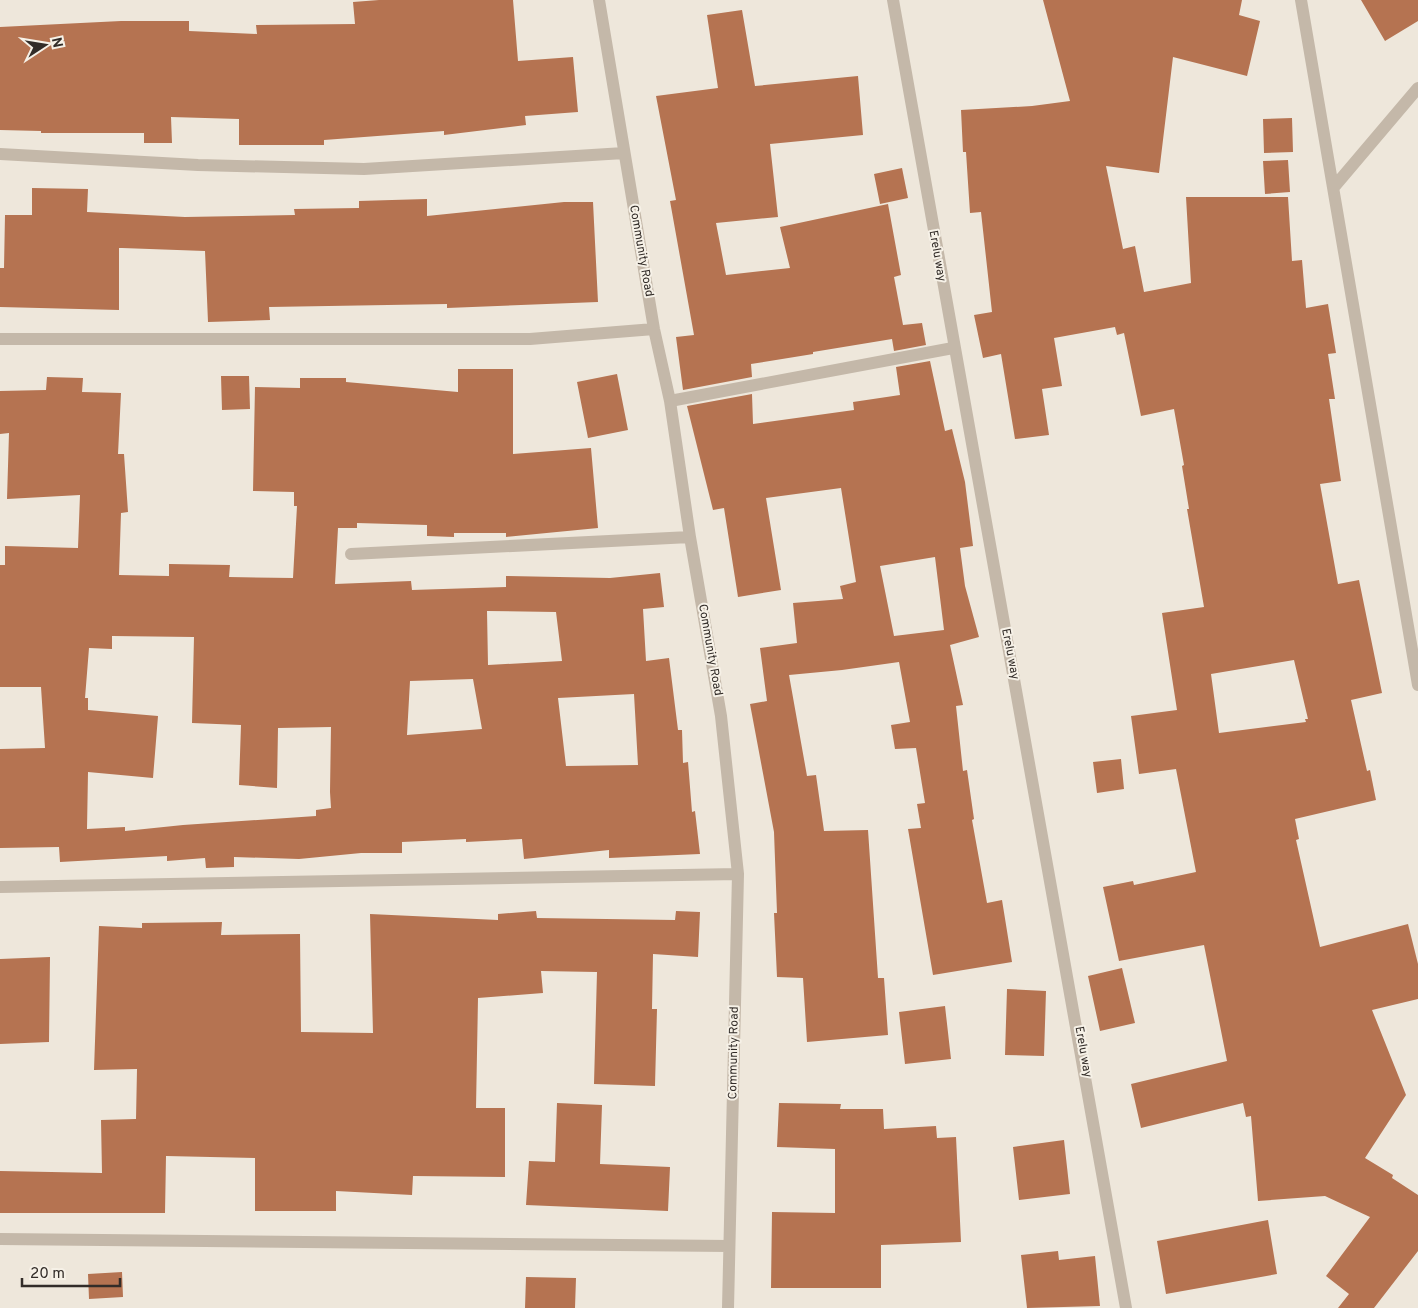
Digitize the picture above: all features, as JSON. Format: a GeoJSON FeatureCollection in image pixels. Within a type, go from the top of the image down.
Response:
{"type":"FeatureCollection","features":[{"type":"Feature","properties":{"kind":"street","name":"Community Road"},"geometry":{"type":"LineString","coordinates":[[599,0],[654,329],[670,401],[690,537],[721,716],[738,874],[728,1308]]}},
{"type":"Feature","properties":{"kind":"street","name":"Erelu way"},"geometry":{"type":"LineString","coordinates":[[893,0],[953,348],[1069,970],[1126,1308]]}},
{"type":"Feature","properties":{"kind":"street"},"geometry":{"type":"LineString","coordinates":[[1301,0],[1418,685]]}},
{"type":"Feature","properties":{"kind":"street"},"geometry":{"type":"LineString","coordinates":[[1334,187],[1418,88]]}},
{"type":"Feature","properties":{"kind":"street"},"geometry":{"type":"LineString","coordinates":[[0,154],[198,165],[364,169],[624,153]]}},
{"type":"Feature","properties":{"kind":"street"},"geometry":{"type":"LineString","coordinates":[[0,339],[530,339],[654,329]]}},
{"type":"Feature","properties":{"kind":"street"},"geometry":{"type":"LineString","coordinates":[[670,401],[953,348]]}},
{"type":"Feature","properties":{"kind":"street"},"geometry":{"type":"LineString","coordinates":[[351,554],[690,537]]}},
{"type":"Feature","properties":{"kind":"street"},"geometry":{"type":"LineString","coordinates":[[0,886],[738,874]]}},
{"type":"Feature","properties":{"kind":"street"},"geometry":{"type":"LineString","coordinates":[[0,1239],[729,1246]]}},
{"type":"Feature","properties":{"kind":"building"},"geometry":{"type":"Polygon","coordinates":[[[379,0],[513,0],[518,61],[573,57],[578,112],[525,116],[526,125],[444,135],[444,131],[324,140],[324,145],[239,145],[239,119],[171,117],[172,143],[144,143],[144,133],[41,133],[41,131],[0,130],[0,27],[121,21],[189,21],[189,31],[257,34],[256,25],[355,24],[353,2],[379,0]]]}},
{"type":"Feature","properties":{"kind":"building"},"geometry":{"type":"Polygon","coordinates":[[[1043,0],[1242,0],[1239,15],[1260,21],[1247,76],[1173,57],[1159,173],[1106,166],[1123,249],[1135,246],[1144,292],[1191,283],[1186,197],[1288,197],[1292,261],[1302,260],[1306,308],[1328,304],[1336,353],[1328,354],[1335,399],[1329,399],[1341,481],[1320,484],[1338,584],[1359,580],[1382,693],[1351,700],[1367,771],[1370,770],[1376,800],[1295,819],[1299,839],[1296,840],[1320,947],[1408,924],[1418,964],[1418,999],[1372,1010],[1406,1095],[1365,1158],[1393,1175],[1392,1178],[1418,1195],[1418,1251],[1374,1308],[1338,1308],[1349,1294],[1326,1276],[1370,1217],[1325,1196],[1258,1201],[1251,1116],[1246,1117],[1243,1103],[1141,1128],[1131,1084],[1227,1061],[1204,945],[1119,961],[1103,887],[1133,881],[1134,885],[1196,872],[1176,769],[1139,774],[1131,716],[1177,710],[1162,613],[1204,607],[1187,509],[1189,509],[1182,466],[1184,465],[1174,409],[1141,416],[1124,333],[1117,335],[1115,327],[1054,338],[1062,386],[1042,389],[1049,435],[1015,439],[1001,354],[983,358],[974,315],[992,312],[981,212],[970,213],[966,152],[963,152],[961,110],[1032,106],[1070,101],[1043,0]],[[1294,660],[1211,674],[1219,733],[1306,722],[1305,719],[1308,719],[1294,660]]]}},
{"type":"Feature","properties":{"kind":"building"},"geometry":{"type":"Polygon","coordinates":[[[1361,0],[1418,0],[1418,21],[1385,41],[1361,0]]]}},
{"type":"Feature","properties":{"kind":"building"},"geometry":{"type":"Polygon","coordinates":[[[742,10],[755,86],[858,76],[863,135],[770,144],[778,217],[716,223],[726,275],[790,268],[780,227],[888,204],[901,275],[894,277],[903,325],[922,323],[926,345],[894,351],[892,339],[813,352],[813,354],[751,364],[752,377],[683,390],[676,337],[694,335],[670,201],[676,200],[656,96],[718,88],[707,15],[742,10]]]}},
{"type":"Feature","properties":{"kind":"building"},"geometry":{"type":"Polygon","coordinates":[[[1292,118],[1293,152],[1264,153],[1263,119],[1292,118]]]}},
{"type":"Feature","properties":{"kind":"building"},"geometry":{"type":"Polygon","coordinates":[[[1288,160],[1290,192],[1265,194],[1263,161],[1288,160]]]}},
{"type":"Feature","properties":{"kind":"building"},"geometry":{"type":"Polygon","coordinates":[[[902,168],[908,198],[880,204],[874,174],[902,168]]]}},
{"type":"Feature","properties":{"kind":"building"},"geometry":{"type":"Polygon","coordinates":[[[32,188],[88,189],[87,212],[185,217],[295,215],[294,209],[359,208],[359,201],[427,199],[427,216],[564,202],[593,202],[598,302],[447,308],[447,304],[269,307],[270,320],[208,322],[205,251],[119,248],[119,310],[0,307],[0,268],[4,268],[5,215],[32,215],[32,188]]]}},
{"type":"Feature","properties":{"kind":"building"},"geometry":{"type":"Polygon","coordinates":[[[930,361],[945,431],[952,429],[965,482],[973,546],[960,548],[965,586],[979,637],[950,645],[963,705],[956,706],[963,771],[967,770],[974,819],[972,820],[987,903],[1002,900],[1012,962],[933,975],[908,829],[921,828],[917,804],[925,803],[916,748],[895,749],[891,725],[910,722],[899,662],[789,675],[807,776],[816,775],[824,831],[868,830],[878,978],[884,978],[888,1035],[807,1042],[803,978],[777,977],[774,913],[777,913],[774,832],[750,704],[767,701],[760,648],[797,643],[793,603],[843,599],[840,586],[856,582],[841,488],[766,498],[781,590],[738,597],[724,508],[713,510],[687,406],[752,394],[753,424],[854,410],[853,402],[900,395],[896,367],[930,361]],[[935,557],[880,566],[894,636],[944,630],[935,557]]]}},
{"type":"Feature","properties":{"kind":"building"},"geometry":{"type":"Polygon","coordinates":[[[458,369],[513,369],[513,454],[591,448],[598,528],[506,537],[506,533],[454,533],[454,537],[427,536],[427,525],[357,523],[357,528],[338,528],[335,584],[411,581],[412,590],[506,587],[506,576],[610,578],[660,573],[664,607],[643,609],[646,661],[669,658],[678,730],[682,730],[683,763],[688,762],[692,812],[695,811],[700,854],[609,858],[609,850],[524,859],[522,839],[466,842],[466,839],[402,842],[402,853],[361,853],[299,859],[234,857],[234,867],[206,868],[205,858],[167,861],[167,856],[60,862],[59,847],[0,848],[0,749],[45,748],[41,687],[0,687],[0,565],[5,565],[5,546],[78,548],[80,495],[7,499],[9,433],[0,434],[0,391],[46,390],[47,377],[83,378],[82,392],[121,393],[118,454],[124,454],[128,512],[121,513],[119,575],[169,576],[169,564],[230,565],[229,577],[293,578],[297,506],[294,506],[294,492],[253,491],[255,387],[300,388],[300,378],[346,378],[346,382],[458,392],[458,369]],[[487,611],[488,665],[562,661],[556,612],[487,611]],[[112,636],[112,649],[89,648],[85,698],[88,698],[88,710],[158,716],[153,778],[88,772],[87,829],[125,827],[125,831],[316,816],[316,810],[331,808],[331,727],[278,728],[277,788],[239,785],[241,725],[192,723],[194,637],[112,636]],[[473,679],[410,681],[407,735],[482,729],[473,679]],[[634,694],[558,698],[566,766],[638,765],[634,694]]]}},
{"type":"Feature","properties":{"kind":"building"},"geometry":{"type":"Polygon","coordinates":[[[617,374],[628,430],[588,438],[577,382],[617,374]]]}},
{"type":"Feature","properties":{"kind":"building"},"geometry":{"type":"Polygon","coordinates":[[[221,376],[249,376],[250,409],[222,410],[221,376]]]}},
{"type":"Feature","properties":{"kind":"building"},"geometry":{"type":"Polygon","coordinates":[[[1121,759],[1124,789],[1097,793],[1093,762],[1121,759]]]}},
{"type":"Feature","properties":{"kind":"building"},"geometry":{"type":"Polygon","coordinates":[[[536,911],[537,918],[675,920],[676,911],[700,912],[698,957],[653,954],[652,1009],[657,1009],[655,1086],[594,1084],[597,972],[541,971],[543,993],[478,998],[476,1108],[505,1108],[505,1177],[413,1176],[412,1195],[336,1191],[336,1211],[255,1211],[255,1158],[166,1156],[165,1213],[0,1213],[0,1171],[102,1173],[101,1120],[136,1119],[137,1069],[94,1070],[99,926],[142,928],[142,923],[222,922],[221,935],[300,934],[301,1032],[373,1033],[370,914],[498,920],[498,914],[536,911]]]}},
{"type":"Feature","properties":{"kind":"building"},"geometry":{"type":"Polygon","coordinates":[[[50,957],[49,1042],[0,1044],[0,959],[50,957]]]}},
{"type":"Feature","properties":{"kind":"building"},"geometry":{"type":"Polygon","coordinates":[[[1122,968],[1135,1023],[1100,1031],[1088,976],[1122,968]]]}},
{"type":"Feature","properties":{"kind":"building"},"geometry":{"type":"Polygon","coordinates":[[[1007,989],[1046,991],[1044,1056],[1005,1055],[1007,989]]]}},
{"type":"Feature","properties":{"kind":"building"},"geometry":{"type":"Polygon","coordinates":[[[945,1006],[951,1059],[905,1064],[899,1012],[945,1006]]]}},
{"type":"Feature","properties":{"kind":"building"},"geometry":{"type":"Polygon","coordinates":[[[557,1103],[602,1105],[600,1164],[670,1167],[668,1211],[526,1205],[529,1161],[555,1162],[557,1103]]]}},
{"type":"Feature","properties":{"kind":"building"},"geometry":{"type":"Polygon","coordinates":[[[779,1103],[841,1104],[840,1109],[883,1109],[884,1129],[936,1126],[937,1138],[956,1137],[961,1242],[881,1245],[881,1288],[771,1288],[772,1212],[835,1213],[835,1149],[777,1147],[779,1103]]]}},
{"type":"Feature","properties":{"kind":"building"},"geometry":{"type":"Polygon","coordinates":[[[1064,1140],[1070,1194],[1019,1200],[1013,1147],[1064,1140]]]}},
{"type":"Feature","properties":{"kind":"building"},"geometry":{"type":"Polygon","coordinates":[[[1268,1220],[1277,1274],[1166,1294],[1157,1241],[1268,1220]]]}},
{"type":"Feature","properties":{"kind":"building"},"geometry":{"type":"Polygon","coordinates":[[[1058,1251],[1059,1260],[1095,1256],[1100,1306],[1027,1308],[1021,1255],[1058,1251]]]}},
{"type":"Feature","properties":{"kind":"building"},"geometry":{"type":"Polygon","coordinates":[[[122,1272],[123,1297],[89,1299],[88,1274],[122,1272]]]}},
{"type":"Feature","properties":{"kind":"building"},"geometry":{"type":"Polygon","coordinates":[[[526,1277],[576,1278],[575,1308],[525,1308],[526,1277]]]}}]}
